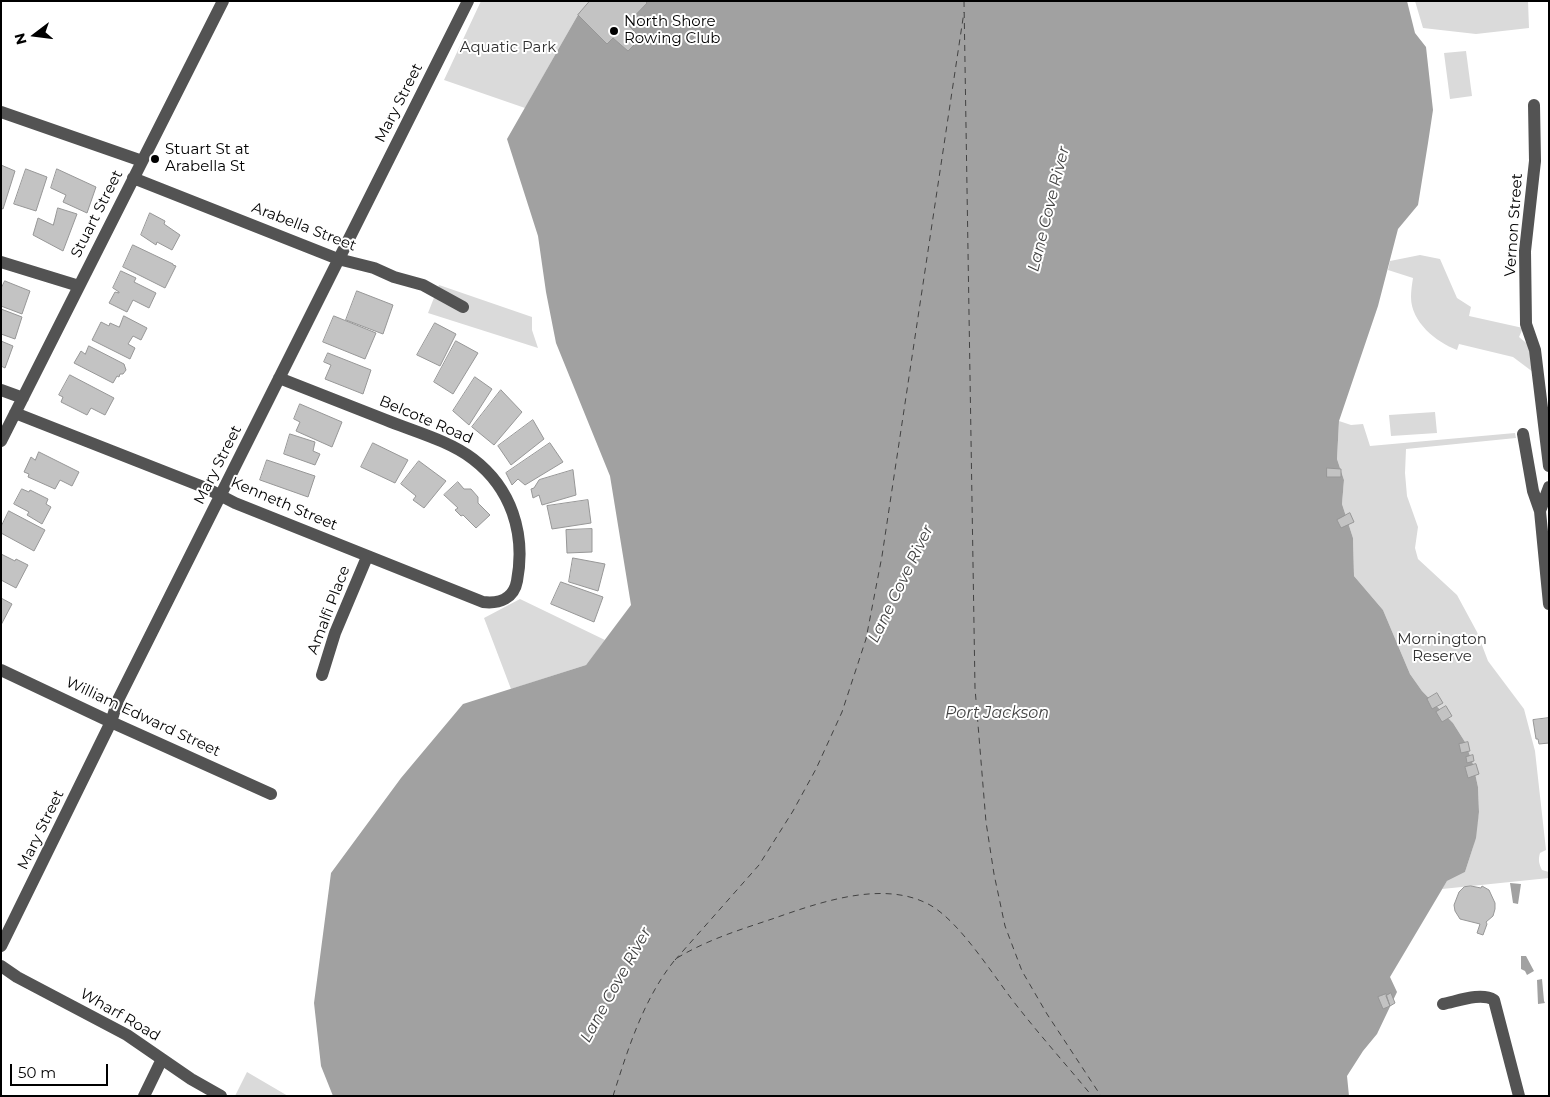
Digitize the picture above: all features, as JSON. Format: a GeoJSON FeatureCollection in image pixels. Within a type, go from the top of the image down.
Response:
{"type":"FeatureCollection","features":[{"type":"Feature","properties":{"kind":"street","name":"Stuart Street"},"geometry":{"type":"LineString","coordinates":[[1,441],[222,1]]}},
{"type":"Feature","properties":{"kind":"street","name":"Mary Street"},"geometry":{"type":"LineString","coordinates":[[1,946],[111,722],[118,700],[468,1]]}},
{"type":"Feature","properties":{"kind":"street","name":"Vernon Street"},"geometry":{"type":"LineString","coordinates":[[1534,104],[1535,162],[1525,252],[1526,324],[1535,350],[1549,466]]}},
{"type":"Feature","properties":{"kind":"street"},"geometry":{"type":"LineString","coordinates":[[1,112],[142,161]]}},
{"type":"Feature","properties":{"kind":"street","name":"Arabella Street"},"geometry":{"type":"LineString","coordinates":[[133,178],[338,259],[374,268],[394,277],[423,285],[463,307]]}},
{"type":"Feature","properties":{"kind":"street"},"geometry":{"type":"LineString","coordinates":[[1,262],[79,286]]}},
{"type":"Feature","properties":{"kind":"street","name":"Belcote Road"},"geometry":{"type":"LineString","coordinates":[[279,378],[443,443],[472,458],[492,477],[508,502],[520,536],[519,566],[514,592],[502,601],[494,603],[484,602]]}},
{"type":"Feature","properties":{"kind":"street"},"geometry":{"type":"LineString","coordinates":[[1,390],[23,398]]}},
{"type":"Feature","properties":{"kind":"street","name":"Kenneth Street"},"geometry":{"type":"LineString","coordinates":[[15,413],[206,488],[235,503],[367,557],[484,602]]}},
{"type":"Feature","properties":{"kind":"street"},"geometry":{"type":"LineString","coordinates":[[1523,434],[1533,491],[1540,511],[1549,604]]}},
{"type":"Feature","properties":{"kind":"street"},"geometry":{"type":"LineString","coordinates":[[1540,511],[1549,487]]}},
{"type":"Feature","properties":{"kind":"street","name":"Amalfi Place"},"geometry":{"type":"LineString","coordinates":[[322,675],[335,633],[367,557]]}},
{"type":"Feature","properties":{"kind":"street","name":"William Edward Street"},"geometry":{"type":"LineString","coordinates":[[1,670],[271,794]]}},
{"type":"Feature","properties":{"kind":"street","name":"Wharf Road"},"geometry":{"type":"LineString","coordinates":[[1,966],[17,977],[127,1035],[191,1079],[221,1096]]}},
{"type":"Feature","properties":{"kind":"street"},"geometry":{"type":"LineString","coordinates":[[1443,1004],[1472,998],[1489,997],[1494,1000],[1519,1096]]}},
{"type":"Feature","properties":{"kind":"street"},"geometry":{"type":"LineString","coordinates":[[144,1096],[162,1060]]}},
{"type":"Feature","properties":{"kind":"green space","name":"Aquatic Park"},"geometry":{"type":"Polygon","coordinates":[[[481,1],[604,1],[579,13],[525,108],[444,80],[481,1]]]}},
{"type":"Feature","properties":{"kind":"green space"},"geometry":{"type":"Polygon","coordinates":[[[1415,1],[1528,1],[1529,28],[1476,34],[1423,28],[1415,1]]]}},
{"type":"Feature","properties":{"kind":"green space"},"geometry":{"type":"Polygon","coordinates":[[[1466,51],[1472,96],[1450,99],[1444,53],[1466,51]]]}},
{"type":"Feature","properties":{"kind":"green space"},"geometry":{"type":"Polygon","coordinates":[[[1420,255],[1440,259],[1457,298],[1471,307],[1469,316],[1523,328],[1519,337],[1530,346],[1533,372],[1513,357],[1459,344],[1457,350],[1441,342],[1426,330],[1415,315],[1412,306],[1413,278],[1388,270],[1390,261],[1420,255]]]}},
{"type":"Feature","properties":{"kind":"green space"},"geometry":{"type":"Polygon","coordinates":[[[439,285],[532,317],[532,330],[538,348],[428,313],[439,285]]]}},
{"type":"Feature","properties":{"kind":"green space"},"geometry":{"type":"Polygon","coordinates":[[[1435,412],[1437,433],[1391,436],[1389,415],[1435,412]]]}},
{"type":"Feature","properties":{"kind":"green space","name":"Mornington Reserve"},"geometry":{"type":"Polygon","coordinates":[[[1339,421],[1351,425],[1363,424],[1370,446],[1515,433],[1516,438],[1406,449],[1405,473],[1407,496],[1418,527],[1415,548],[1418,559],[1457,595],[1477,632],[1488,661],[1524,709],[1535,751],[1546,850],[1540,853],[1539,862],[1542,870],[1549,872],[1549,878],[1442,889],[1447,881],[1465,872],[1473,847],[1479,812],[1478,787],[1473,764],[1465,742],[1453,723],[1422,691],[1410,674],[1383,610],[1354,576],[1353,538],[1342,504],[1344,480],[1337,459],[1339,421]]]}},
{"type":"Feature","properties":{"kind":"green space"},"geometry":{"type":"Polygon","coordinates":[[[520,599],[605,640],[586,665],[511,689],[484,618],[520,599]]]}},
{"type":"Feature","properties":{"kind":"green space"},"geometry":{"type":"Polygon","coordinates":[[[247,1072],[288,1096],[235,1096],[247,1072]]]}},
{"type":"Feature","properties":{"kind":"water","name":"Port Jackson"},"geometry":{"type":"Polygon","coordinates":[[[604,1],[1407,1],[1415,33],[1426,47],[1433,110],[1428,143],[1418,205],[1398,229],[1378,306],[1339,421],[1337,459],[1344,480],[1342,504],[1353,538],[1354,576],[1383,610],[1410,674],[1422,691],[1453,723],[1465,742],[1473,764],[1478,787],[1479,812],[1476,838],[1465,872],[1447,881],[1390,977],[1397,992],[1377,1034],[1363,1051],[1347,1076],[1349,1096],[333,1096],[321,1066],[314,1003],[331,873],[401,778],[463,704],[586,665],[631,605],[610,476],[556,343],[538,236],[507,139],[579,13],[604,1]]]}},
{"type":"Feature","properties":{"kind":"water"},"geometry":{"type":"Polygon","coordinates":[[[1510,883],[1521,884],[1518,904],[1513,903],[1510,883]]]}},
{"type":"Feature","properties":{"kind":"water"},"geometry":{"type":"Polygon","coordinates":[[[1521,956],[1526,956],[1534,971],[1527,975],[1521,969],[1521,956]]]}},
{"type":"Feature","properties":{"kind":"water"},"geometry":{"type":"Polygon","coordinates":[[[1542,979],[1545,1003],[1538,1004],[1537,980],[1542,979]]]}},
{"type":"Feature","properties":{"kind":"building","name":"North Shore Rowing Club"},"geometry":{"type":"Polygon","coordinates":[[[590,1],[645,1],[647,3],[627,24],[641,38],[628,51],[613,38],[607,44],[578,15],[590,1]]]}},
{"type":"Feature","properties":{"kind":"building"},"geometry":{"type":"Polygon","coordinates":[[[1,165],[15,171],[3,209],[1,208],[1,165]]]}},
{"type":"Feature","properties":{"kind":"building"},"geometry":{"type":"Polygon","coordinates":[[[26,169],[47,177],[36,211],[14,204],[26,169]]]}},
{"type":"Feature","properties":{"kind":"building"},"geometry":{"type":"Polygon","coordinates":[[[57,169],[96,187],[87,213],[63,202],[66,195],[51,188],[57,169]]]}},
{"type":"Feature","properties":{"kind":"building"},"geometry":{"type":"Polygon","coordinates":[[[58,208],[77,214],[63,251],[33,235],[38,218],[53,225],[58,208]]]}},
{"type":"Feature","properties":{"kind":"building"},"geometry":{"type":"Polygon","coordinates":[[[150,213],[165,221],[164,224],[180,235],[172,250],[157,242],[156,245],[141,235],[150,213]]]}},
{"type":"Feature","properties":{"kind":"building"},"geometry":{"type":"Polygon","coordinates":[[[133,245],[176,266],[165,288],[123,267],[133,245]]]}},
{"type":"Feature","properties":{"kind":"building"},"geometry":{"type":"Polygon","coordinates":[[[121,271],[136,278],[134,282],[156,293],[149,308],[133,300],[127,312],[109,303],[115,292],[119,293],[113,288],[121,271]]]}},
{"type":"Feature","properties":{"kind":"building"},"geometry":{"type":"Polygon","coordinates":[[[5,281],[30,291],[22,314],[1,306],[1,289],[5,281]]]}},
{"type":"Feature","properties":{"kind":"building"},"geometry":{"type":"Polygon","coordinates":[[[357,291],[393,305],[383,334],[346,320],[357,291]]]}},
{"type":"Feature","properties":{"kind":"building"},"geometry":{"type":"Polygon","coordinates":[[[1,309],[22,317],[15,339],[1,334],[1,309]]]}},
{"type":"Feature","properties":{"kind":"building"},"geometry":{"type":"Polygon","coordinates":[[[124,316],[147,328],[141,340],[133,336],[128,344],[135,348],[130,359],[92,340],[101,322],[109,326],[110,323],[119,327],[124,316]]]}},
{"type":"Feature","properties":{"kind":"building"},"geometry":{"type":"Polygon","coordinates":[[[334,316],[376,333],[365,359],[323,342],[334,316]]]}},
{"type":"Feature","properties":{"kind":"building"},"geometry":{"type":"Polygon","coordinates":[[[435,323],[456,334],[440,366],[417,355],[435,323]]]}},
{"type":"Feature","properties":{"kind":"building"},"geometry":{"type":"Polygon","coordinates":[[[1,341],[13,346],[5,368],[1,366],[1,341]]]}},
{"type":"Feature","properties":{"kind":"building"},"geometry":{"type":"Polygon","coordinates":[[[456,341],[478,353],[453,394],[434,382],[456,341]]]}},
{"type":"Feature","properties":{"kind":"building"},"geometry":{"type":"Polygon","coordinates":[[[89,346],[124,364],[126,370],[119,377],[117,376],[113,383],[74,363],[81,351],[85,354],[89,346]]]}},
{"type":"Feature","properties":{"kind":"building"},"geometry":{"type":"Polygon","coordinates":[[[328,353],[371,370],[363,394],[325,379],[331,365],[324,362],[328,353]]]}},
{"type":"Feature","properties":{"kind":"building"},"geometry":{"type":"Polygon","coordinates":[[[70,375],[114,398],[105,415],[91,408],[87,415],[61,402],[63,397],[59,395],[70,375]]]}},
{"type":"Feature","properties":{"kind":"building"},"geometry":{"type":"Polygon","coordinates":[[[475,377],[492,389],[469,425],[453,411],[475,377]]]}},
{"type":"Feature","properties":{"kind":"building"},"geometry":{"type":"Polygon","coordinates":[[[501,390],[522,412],[494,445],[472,427],[501,390]]]}},
{"type":"Feature","properties":{"kind":"building"},"geometry":{"type":"Polygon","coordinates":[[[300,404],[342,422],[332,447],[296,431],[300,422],[294,419],[300,404]]]}},
{"type":"Feature","properties":{"kind":"building"},"geometry":{"type":"Polygon","coordinates":[[[533,420],[544,439],[511,465],[498,446],[533,420]]]}},
{"type":"Feature","properties":{"kind":"building"},"geometry":{"type":"Polygon","coordinates":[[[290,434],[315,442],[313,451],[320,454],[315,465],[284,454],[290,434]]]}},
{"type":"Feature","properties":{"kind":"building"},"geometry":{"type":"Polygon","coordinates":[[[373,443],[408,460],[395,483],[361,467],[373,443]]]}},
{"type":"Feature","properties":{"kind":"building"},"geometry":{"type":"Polygon","coordinates":[[[550,443],[563,462],[525,485],[518,479],[512,485],[506,473],[550,443]]]}},
{"type":"Feature","properties":{"kind":"building"},"geometry":{"type":"Polygon","coordinates":[[[39,452],[79,472],[72,486],[60,480],[55,489],[28,477],[29,474],[24,472],[31,457],[35,460],[39,452]]]}},
{"type":"Feature","properties":{"kind":"building"},"geometry":{"type":"Polygon","coordinates":[[[267,460],[315,476],[308,497],[260,480],[267,460]]]}},
{"type":"Feature","properties":{"kind":"building"},"geometry":{"type":"Polygon","coordinates":[[[419,461],[446,481],[424,508],[413,500],[416,496],[401,484],[419,461]]]}},
{"type":"Feature","properties":{"kind":"building"},"geometry":{"type":"Polygon","coordinates":[[[1327,468],[1341,469],[1341,477],[1327,477],[1327,468]]]}},
{"type":"Feature","properties":{"kind":"building"},"geometry":{"type":"Polygon","coordinates":[[[573,470],[576,495],[542,505],[539,495],[533,498],[531,489],[534,488],[539,480],[573,470]]]}},
{"type":"Feature","properties":{"kind":"building"},"geometry":{"type":"Polygon","coordinates":[[[458,482],[464,489],[471,489],[478,497],[478,503],[490,515],[476,528],[455,510],[458,508],[444,495],[458,482]]]}},
{"type":"Feature","properties":{"kind":"building"},"geometry":{"type":"Polygon","coordinates":[[[22,489],[29,492],[30,490],[48,499],[46,504],[51,507],[42,524],[27,515],[29,512],[14,504],[22,489]]]}},
{"type":"Feature","properties":{"kind":"building"},"geometry":{"type":"Polygon","coordinates":[[[588,500],[591,523],[552,529],[547,506],[588,500]]]}},
{"type":"Feature","properties":{"kind":"building"},"geometry":{"type":"Polygon","coordinates":[[[9,511],[45,530],[34,551],[1,533],[1,527],[9,511]]]}},
{"type":"Feature","properties":{"kind":"building"},"geometry":{"type":"Polygon","coordinates":[[[1350,513],[1354,522],[1341,528],[1337,520],[1350,513]]]}},
{"type":"Feature","properties":{"kind":"building"},"geometry":{"type":"Polygon","coordinates":[[[592,529],[592,552],[567,553],[566,530],[592,529]]]}},
{"type":"Feature","properties":{"kind":"building"},"geometry":{"type":"Polygon","coordinates":[[[1,554],[28,565],[16,588],[1,580],[1,554]]]}},
{"type":"Feature","properties":{"kind":"building"},"geometry":{"type":"Polygon","coordinates":[[[573,558],[605,564],[598,591],[569,582],[573,558]]]}},
{"type":"Feature","properties":{"kind":"building"},"geometry":{"type":"Polygon","coordinates":[[[561,582],[603,597],[594,622],[551,604],[561,582]]]}},
{"type":"Feature","properties":{"kind":"building"},"geometry":{"type":"Polygon","coordinates":[[[1,598],[12,604],[1,625],[1,598]]]}},
{"type":"Feature","properties":{"kind":"building"},"geometry":{"type":"Polygon","coordinates":[[[1437,693],[1443,703],[1432,709],[1427,699],[1437,693]]]}},
{"type":"Feature","properties":{"kind":"building"},"geometry":{"type":"Polygon","coordinates":[[[1446,706],[1452,716],[1442,722],[1436,712],[1446,706]]]}},
{"type":"Feature","properties":{"kind":"building"},"geometry":{"type":"Polygon","coordinates":[[[1549,718],[1549,743],[1539,744],[1538,739],[1536,739],[1533,720],[1549,718]]]}},
{"type":"Feature","properties":{"kind":"building"},"geometry":{"type":"Polygon","coordinates":[[[1468,742],[1470,751],[1461,753],[1459,744],[1468,742]]]}},
{"type":"Feature","properties":{"kind":"building"},"geometry":{"type":"Polygon","coordinates":[[[1473,755],[1474,761],[1467,763],[1466,757],[1473,755]]]}},
{"type":"Feature","properties":{"kind":"building"},"geometry":{"type":"Polygon","coordinates":[[[1476,764],[1479,774],[1468,778],[1465,767],[1476,764]]]}},
{"type":"Feature","properties":{"kind":"building"},"geometry":{"type":"Polygon","coordinates":[[[1482,886],[1489,890],[1495,903],[1493,916],[1486,922],[1483,935],[1477,933],[1480,924],[1460,919],[1455,911],[1454,905],[1459,892],[1464,887],[1481,888],[1482,886]]]}},
{"type":"Feature","properties":{"kind":"building"},"geometry":{"type":"Polygon","coordinates":[[[1391,993],[1395,1003],[1390,1006],[1386,996],[1391,993]]]}},
{"type":"Feature","properties":{"kind":"building"},"geometry":{"type":"Polygon","coordinates":[[[1386,994],[1390,1006],[1383,1009],[1378,997],[1386,994]]]}},
{"type":"Feature","properties":{"kind":"ferry route"},"geometry":{"type":"LineString","coordinates":[[964,1],[975,688],[986,822],[1005,926],[1022,971],[1047,1014],[1101,1096]]}},
{"type":"Feature","properties":{"kind":"ferry route"},"geometry":{"type":"LineString","coordinates":[[675,960],[759,865],[793,811],[816,769],[842,712],[866,639],[882,556],[964,12]]}},
{"type":"Feature","properties":{"kind":"ferry route"},"geometry":{"type":"LineString","coordinates":[[677,958],[723,936],[809,906],[851,896],[871,894],[892,894],[912,897],[930,905],[942,914],[967,939],[1030,1022],[1092,1096]]}},
{"type":"Feature","properties":{"kind":"ferry route"},"geometry":{"type":"LineString","coordinates":[[613,1096],[645,1008],[674,961]]}},
{"type":"Feature","properties":{"kind":"place","name":"North Shore Rowing Club"},"geometry":{"type":"Point","coordinates":[614,31]}},
{"type":"Feature","properties":{"kind":"place","name":"Stuart St at Arabella St"},"geometry":{"type":"Point","coordinates":[155,159]}},
{"type":"Feature","properties":{"kind":"water label","name":"Lane Cove River"},"geometry":{"type":"Point","coordinates":[1049,209]}},
{"type":"Feature","properties":{"kind":"water label","name":"Lane Cove River"},"geometry":{"type":"Point","coordinates":[901,584]}},
{"type":"Feature","properties":{"kind":"water label","name":"Lane Cove River"},"geometry":{"type":"Point","coordinates":[616,985]}}]}
